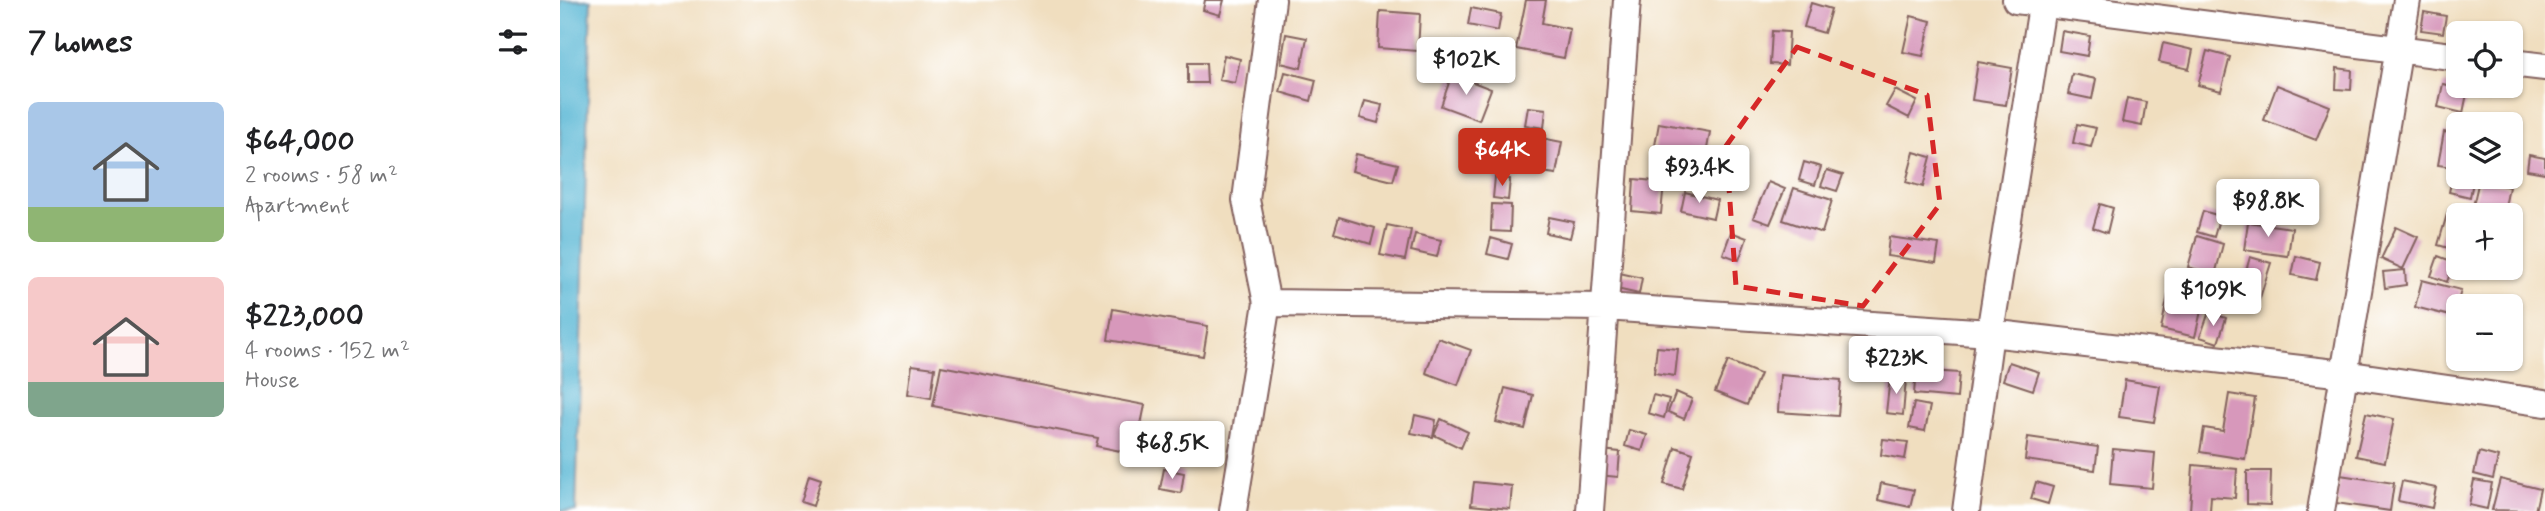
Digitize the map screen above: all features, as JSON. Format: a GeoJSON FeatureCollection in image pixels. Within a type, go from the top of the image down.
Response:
{"type":"FeatureCollection","features":[{"type":"Feature","properties":{"kind":"street"},"geometry":{"type":"LineString","coordinates":[[1233,511],[1268,303],[1246,200],[1272,0]]}},
{"type":"Feature","properties":{"kind":"street"},"geometry":{"type":"LineString","coordinates":[[1590,511],[1627,0]]}},
{"type":"Feature","properties":{"kind":"street"},"geometry":{"type":"LineString","coordinates":[[2016,0],[2446,55]]}},
{"type":"Feature","properties":{"kind":"street"},"geometry":{"type":"LineString","coordinates":[[2321,511],[2407,0]]}},
{"type":"Feature","properties":{"kind":"street"},"geometry":{"type":"LineString","coordinates":[[1966,511],[1990,333],[2043,2]]}},
{"type":"Feature","properties":{"kind":"street"},"geometry":{"type":"LineString","coordinates":[[2523,64],[2545,67]]}},
{"type":"Feature","properties":{"kind":"street"},"geometry":{"type":"LineString","coordinates":[[1268,303],[1605,307],[1990,333],[2344,374],[2545,403]]}},
{"type":"Feature","properties":{"kind":"highlighted area"},"geometry":{"type":"Polygon","coordinates":[[[1797,47],[1927,95],[1940,204],[1863,306],[1736,286],[1726,146],[1797,47]]]}},
{"type":"Feature","properties":{"kind":"water"},"geometry":{"type":"Polygon","coordinates":[[[560,0],[591,0],[576,511],[560,511],[560,0]]]}},
{"type":"Feature","properties":{"kind":"building"},"geometry":{"type":"Polygon","coordinates":[[[1205,0],[1224,0],[1220,15],[1203,10],[1205,0]]]}},
{"type":"Feature","properties":{"kind":"building"},"geometry":{"type":"Polygon","coordinates":[[[1526,0],[1546,0],[1542,23],[1570,29],[1564,58],[1516,49],[1526,0]]]}},
{"type":"Feature","properties":{"kind":"building"},"geometry":{"type":"Polygon","coordinates":[[[1811,3],[1831,9],[1824,33],[1804,27],[1811,3]]]}},
{"type":"Feature","properties":{"kind":"building"},"geometry":{"type":"Polygon","coordinates":[[[1471,8],[1501,14],[1498,31],[1468,25],[1471,8]]]}},
{"type":"Feature","properties":{"kind":"building"},"geometry":{"type":"Polygon","coordinates":[[[1380,11],[1420,14],[1418,51],[1378,48],[1380,11]]]}},
{"type":"Feature","properties":{"kind":"building"},"geometry":{"type":"Polygon","coordinates":[[[2424,12],[2446,16],[2443,33],[2421,30],[2424,12]]]}},
{"type":"Feature","properties":{"kind":"building"},"geometry":{"type":"Polygon","coordinates":[[[1911,16],[1931,21],[1923,56],[1903,52],[1911,16]]]}},
{"type":"Feature","properties":{"kind":"building"},"geometry":{"type":"Polygon","coordinates":[[[1772,31],[1789,32],[1787,65],[1770,64],[1772,31]]]}},
{"type":"Feature","properties":{"kind":"building"},"geometry":{"type":"Polygon","coordinates":[[[2062,31],[2090,36],[2087,56],[2059,51],[2062,31]]]}},
{"type":"Feature","properties":{"kind":"building"},"geometry":{"type":"Polygon","coordinates":[[[1286,34],[1307,38],[1301,68],[1281,63],[1286,34]]]}},
{"type":"Feature","properties":{"kind":"building"},"geometry":{"type":"Polygon","coordinates":[[[2163,43],[2193,50],[2189,69],[2159,62],[2163,43]]]}},
{"type":"Feature","properties":{"kind":"building"},"geometry":{"type":"Polygon","coordinates":[[[2207,51],[2230,57],[2221,91],[2198,85],[2207,51]]]}},
{"type":"Feature","properties":{"kind":"building"},"geometry":{"type":"Polygon","coordinates":[[[1224,55],[1240,59],[1235,83],[1219,80],[1224,55]]]}},
{"type":"Feature","properties":{"kind":"building"},"geometry":{"type":"Polygon","coordinates":[[[1978,62],[2012,68],[2006,105],[1972,100],[1978,62]]]}},
{"type":"Feature","properties":{"kind":"building"},"geometry":{"type":"Polygon","coordinates":[[[1188,63],[1206,63],[1207,83],[1188,83],[1188,63]]]}},
{"type":"Feature","properties":{"kind":"building"},"geometry":{"type":"Polygon","coordinates":[[[2337,68],[2352,70],[2351,90],[2336,89],[2337,68]]]}},
{"type":"Feature","properties":{"kind":"building"},"geometry":{"type":"Polygon","coordinates":[[[1285,72],[1316,80],[1311,101],[1280,92],[1285,72]]]}},
{"type":"Feature","properties":{"kind":"building"},"geometry":{"type":"Polygon","coordinates":[[[1452,74],[1491,89],[1479,120],[1441,106],[1452,74]]]}},
{"type":"Feature","properties":{"kind":"building"},"geometry":{"type":"Polygon","coordinates":[[[2072,74],[2096,79],[2092,99],[2068,94],[2072,74]]]}},
{"type":"Feature","properties":{"kind":"building"},"geometry":{"type":"Polygon","coordinates":[[[2443,84],[2446,85],[2446,98],[2466,98],[2463,112],[2438,107],[2443,84]]]}},
{"type":"Feature","properties":{"kind":"building"},"geometry":{"type":"Polygon","coordinates":[[[2277,85],[2330,106],[2316,140],[2264,120],[2277,85]]]}},
{"type":"Feature","properties":{"kind":"building"},"geometry":{"type":"Polygon","coordinates":[[[1895,90],[1917,101],[1909,118],[1886,106],[1895,90]]]}},
{"type":"Feature","properties":{"kind":"building"},"geometry":{"type":"Polygon","coordinates":[[[2127,98],[2146,102],[2142,126],[2122,122],[2127,98]]]}},
{"type":"Feature","properties":{"kind":"building"},"geometry":{"type":"Polygon","coordinates":[[[1365,101],[1382,105],[1378,123],[1360,118],[1365,101]]]}},
{"type":"Feature","properties":{"kind":"building"},"geometry":{"type":"Polygon","coordinates":[[[1528,107],[1546,109],[1544,128],[1525,125],[1528,107]]]}},
{"type":"Feature","properties":{"kind":"building"},"geometry":{"type":"Polygon","coordinates":[[[1659,123],[1710,132],[1705,160],[1654,151],[1659,123]]]}},
{"type":"Feature","properties":{"kind":"building"},"geometry":{"type":"Polygon","coordinates":[[[2077,124],[2096,128],[2091,147],[2073,143],[2077,124]]]}},
{"type":"Feature","properties":{"kind":"building"},"geometry":{"type":"Polygon","coordinates":[[[2444,132],[2446,132],[2446,166],[2438,165],[2444,132]]]}},
{"type":"Feature","properties":{"kind":"building"},"geometry":{"type":"Polygon","coordinates":[[[1541,138],[1562,142],[1556,174],[1535,171],[1541,138]]]}},
{"type":"Feature","properties":{"kind":"building"},"geometry":{"type":"Polygon","coordinates":[[[1914,152],[1931,157],[1923,187],[1906,182],[1914,152]]]}},
{"type":"Feature","properties":{"kind":"building"},"geometry":{"type":"Polygon","coordinates":[[[1356,154],[1398,164],[1393,181],[1352,171],[1356,154]]]}},
{"type":"Feature","properties":{"kind":"building"},"geometry":{"type":"Polygon","coordinates":[[[2529,155],[2545,158],[2545,173],[2527,170],[2529,155]]]}},
{"type":"Feature","properties":{"kind":"building"},"geometry":{"type":"Polygon","coordinates":[[[1804,162],[1821,167],[1815,185],[1799,180],[1804,162]]]}},
{"type":"Feature","properties":{"kind":"building"},"geometry":{"type":"Polygon","coordinates":[[[1827,170],[1843,175],[1837,191],[1821,186],[1827,170]]]}},
{"type":"Feature","properties":{"kind":"building"},"geometry":{"type":"Polygon","coordinates":[[[1495,177],[1510,179],[1508,200],[1493,198],[1495,177]]]}},
{"type":"Feature","properties":{"kind":"building"},"geometry":{"type":"Polygon","coordinates":[[[1634,179],[1664,182],[1661,214],[1632,211],[1634,179]]]}},
{"type":"Feature","properties":{"kind":"building"},"geometry":{"type":"Polygon","coordinates":[[[1768,182],[1785,189],[1770,224],[1753,218],[1768,182]]]}},
{"type":"Feature","properties":{"kind":"building"},"geometry":{"type":"Polygon","coordinates":[[[1794,188],[1832,200],[1822,233],[1783,220],[1794,188]]]}},
{"type":"Feature","properties":{"kind":"building"},"geometry":{"type":"Polygon","coordinates":[[[2450,189],[2472,189],[2470,197],[2449,192],[2450,189]]]}},
{"type":"Feature","properties":{"kind":"building"},"geometry":{"type":"Polygon","coordinates":[[[2477,189],[2509,189],[2506,203],[2474,203],[2477,189]]]}},
{"type":"Feature","properties":{"kind":"building"},"geometry":{"type":"Polygon","coordinates":[[[1685,192],[1717,200],[1713,218],[1681,211],[1685,192]]]}},
{"type":"Feature","properties":{"kind":"building"},"geometry":{"type":"Polygon","coordinates":[[[1492,204],[1511,205],[1510,232],[1491,231],[1492,204]]]}},
{"type":"Feature","properties":{"kind":"building"},"geometry":{"type":"Polygon","coordinates":[[[2100,204],[2113,208],[2107,233],[2093,228],[2100,204]]]}},
{"type":"Feature","properties":{"kind":"building"},"geometry":{"type":"Polygon","coordinates":[[[2203,211],[2220,216],[2214,237],[2197,232],[2203,211]]]}},
{"type":"Feature","properties":{"kind":"building"},"geometry":{"type":"Polygon","coordinates":[[[1339,217],[1375,228],[1371,244],[1334,233],[1339,217]]]}},
{"type":"Feature","properties":{"kind":"building"},"geometry":{"type":"Polygon","coordinates":[[[1549,217],[1574,222],[1570,238],[1546,233],[1549,217]]]}},
{"type":"Feature","properties":{"kind":"building"},"geometry":{"type":"Polygon","coordinates":[[[2446,218],[2446,247],[2438,245],[2446,218]]]}},
{"type":"Feature","properties":{"kind":"building"},"geometry":{"type":"Polygon","coordinates":[[[2248,222],[2292,228],[2288,256],[2244,250],[2248,222]]]}},
{"type":"Feature","properties":{"kind":"building"},"geometry":{"type":"Polygon","coordinates":[[[1387,225],[1411,230],[1405,260],[1380,255],[1387,225]]]}},
{"type":"Feature","properties":{"kind":"building"},"geometry":{"type":"Polygon","coordinates":[[[2396,227],[2418,237],[2403,269],[2381,259],[2396,227]]]}},
{"type":"Feature","properties":{"kind":"building"},"geometry":{"type":"Polygon","coordinates":[[[1731,232],[1747,238],[1739,260],[1723,254],[1731,232]]]}},
{"type":"Feature","properties":{"kind":"building"},"geometry":{"type":"Polygon","coordinates":[[[1415,234],[1441,240],[1437,257],[1411,251],[1415,234]]]}},
{"type":"Feature","properties":{"kind":"building"},"geometry":{"type":"Polygon","coordinates":[[[2197,236],[2223,244],[2215,275],[2188,267],[2197,236]]]}},
{"type":"Feature","properties":{"kind":"building"},"geometry":{"type":"Polygon","coordinates":[[[1889,237],[1939,244],[1936,263],[1887,256],[1889,237]]]}},
{"type":"Feature","properties":{"kind":"building"},"geometry":{"type":"Polygon","coordinates":[[[1491,238],[1512,244],[1508,259],[1487,254],[1491,238]]]}},
{"type":"Feature","properties":{"kind":"building"},"geometry":{"type":"Polygon","coordinates":[[[2296,256],[2320,262],[2316,280],[2292,275],[2296,256]]]}},
{"type":"Feature","properties":{"kind":"building"},"geometry":{"type":"Polygon","coordinates":[[[2438,256],[2446,259],[2447,282],[2431,276],[2438,256]]]}},
{"type":"Feature","properties":{"kind":"building"},"geometry":{"type":"Polygon","coordinates":[[[2250,257],[2271,263],[2257,307],[2237,302],[2250,257]]]}},
{"type":"Feature","properties":{"kind":"building"},"geometry":{"type":"Polygon","coordinates":[[[2405,270],[2406,285],[2385,288],[2383,272],[2405,270]]]}},
{"type":"Feature","properties":{"kind":"building"},"geometry":{"type":"Polygon","coordinates":[[[2188,271],[2209,276],[2195,337],[2161,329],[2168,295],[2182,298],[2188,271]]]}},
{"type":"Feature","properties":{"kind":"building"},"geometry":{"type":"Polygon","coordinates":[[[1615,272],[1642,278],[1639,294],[1612,288],[1615,272]]]}},
{"type":"Feature","properties":{"kind":"building"},"geometry":{"type":"Polygon","coordinates":[[[2422,280],[2461,290],[2460,294],[2446,294],[2446,315],[2415,307],[2422,280]]]}},
{"type":"Feature","properties":{"kind":"building"},"geometry":{"type":"Polygon","coordinates":[[[1113,309],[1208,326],[1203,356],[1108,340],[1113,309]]]}},
{"type":"Feature","properties":{"kind":"building"},"geometry":{"type":"Polygon","coordinates":[[[2209,312],[2226,318],[2218,343],[2200,337],[2209,312]]]}},
{"type":"Feature","properties":{"kind":"building"},"geometry":{"type":"Polygon","coordinates":[[[1438,338],[1471,350],[1458,385],[1426,373],[1438,338]]]}},
{"type":"Feature","properties":{"kind":"building"},"geometry":{"type":"Polygon","coordinates":[[[1657,347],[1678,349],[1675,376],[1654,373],[1657,347]]]}},
{"type":"Feature","properties":{"kind":"building"},"geometry":{"type":"Polygon","coordinates":[[[1728,361],[1760,374],[1747,405],[1715,392],[1728,361]]]}},
{"type":"Feature","properties":{"kind":"building"},"geometry":{"type":"Polygon","coordinates":[[[2009,362],[2039,372],[2033,390],[2003,380],[2009,362]]]}},
{"type":"Feature","properties":{"kind":"building"},"geometry":{"type":"Polygon","coordinates":[[[912,365],[935,368],[931,398],[908,394],[912,365]]]}},
{"type":"Feature","properties":{"kind":"building"},"geometry":{"type":"Polygon","coordinates":[[[941,366],[1145,405],[1135,454],[1096,446],[1098,438],[933,406],[941,366]]]}},
{"type":"Feature","properties":{"kind":"building"},"geometry":{"type":"Polygon","coordinates":[[[1916,370],[1959,373],[1957,398],[1914,394],[1916,370]]]}},
{"type":"Feature","properties":{"kind":"building"},"geometry":{"type":"Polygon","coordinates":[[[1780,375],[1841,380],[1838,416],[1778,412],[1780,375]]]}},
{"type":"Feature","properties":{"kind":"building"},"geometry":{"type":"Polygon","coordinates":[[[1890,377],[1906,379],[1903,415],[1886,413],[1890,377]]]}},
{"type":"Feature","properties":{"kind":"building"},"geometry":{"type":"Polygon","coordinates":[[[2125,380],[2160,386],[2154,422],[2119,417],[2125,380]]]}},
{"type":"Feature","properties":{"kind":"building"},"geometry":{"type":"Polygon","coordinates":[[[1505,388],[1533,395],[1525,429],[1496,422],[1505,388]]]}},
{"type":"Feature","properties":{"kind":"building"},"geometry":{"type":"Polygon","coordinates":[[[1676,392],[1692,399],[1684,419],[1668,412],[1676,392]]]}},
{"type":"Feature","properties":{"kind":"building"},"geometry":{"type":"Polygon","coordinates":[[[2229,394],[2255,398],[2245,459],[2200,452],[2204,428],[2223,431],[2229,394]]]}},
{"type":"Feature","properties":{"kind":"building"},"geometry":{"type":"Polygon","coordinates":[[[1653,395],[1669,399],[1664,418],[1648,413],[1653,395]]]}},
{"type":"Feature","properties":{"kind":"building"},"geometry":{"type":"Polygon","coordinates":[[[1914,403],[1930,406],[1925,431],[1909,428],[1914,403]]]}},
{"type":"Feature","properties":{"kind":"building"},"geometry":{"type":"Polygon","coordinates":[[[2366,413],[2394,419],[2385,462],[2356,456],[2366,413]]]}},
{"type":"Feature","properties":{"kind":"building"},"geometry":{"type":"Polygon","coordinates":[[[1415,415],[1436,420],[1433,437],[1411,433],[1415,415]]]}},
{"type":"Feature","properties":{"kind":"building"},"geometry":{"type":"Polygon","coordinates":[[[1441,419],[1468,432],[1461,448],[1434,435],[1441,419]]]}},
{"type":"Feature","properties":{"kind":"building"},"geometry":{"type":"Polygon","coordinates":[[[1629,430],[1647,435],[1642,451],[1625,446],[1629,430]]]}},
{"type":"Feature","properties":{"kind":"building"},"geometry":{"type":"Polygon","coordinates":[[[2028,437],[2098,447],[2095,470],[2025,460],[2028,437]]]}},
{"type":"Feature","properties":{"kind":"building"},"geometry":{"type":"Polygon","coordinates":[[[1883,439],[1908,442],[1905,459],[1881,455],[1883,439]]]}},
{"type":"Feature","properties":{"kind":"building"},"geometry":{"type":"Polygon","coordinates":[[[1675,447],[1693,453],[1682,489],[1664,484],[1675,447]]]}},
{"type":"Feature","properties":{"kind":"building"},"geometry":{"type":"Polygon","coordinates":[[[2113,449],[2155,453],[2152,488],[2110,484],[2113,449]]]}},
{"type":"Feature","properties":{"kind":"building"},"geometry":{"type":"Polygon","coordinates":[[[1601,450],[1620,452],[1618,477],[1598,475],[1601,450]]]}},
{"type":"Feature","properties":{"kind":"building"},"geometry":{"type":"Polygon","coordinates":[[[2479,452],[2498,457],[2493,479],[2474,474],[2479,452]]]}},
{"type":"Feature","properties":{"kind":"building"},"geometry":{"type":"Polygon","coordinates":[[[2193,465],[2237,469],[2235,498],[2211,496],[2210,511],[2190,511],[2193,465]]]}},
{"type":"Feature","properties":{"kind":"building"},"geometry":{"type":"Polygon","coordinates":[[[1164,469],[1184,473],[1181,493],[1160,489],[1164,469]]]}},
{"type":"Feature","properties":{"kind":"building"},"geometry":{"type":"Polygon","coordinates":[[[2247,471],[2271,471],[2270,505],[2247,504],[2247,471]]]}},
{"type":"Feature","properties":{"kind":"building"},"geometry":{"type":"Polygon","coordinates":[[[809,475],[821,479],[813,506],[801,502],[809,475]]]}},
{"type":"Feature","properties":{"kind":"building"},"geometry":{"type":"Polygon","coordinates":[[[2340,475],[2394,483],[2390,511],[2336,503],[2340,475]]]}},
{"type":"Feature","properties":{"kind":"building"},"geometry":{"type":"Polygon","coordinates":[[[2500,479],[2540,489],[2535,511],[2492,510],[2500,479]]]}},
{"type":"Feature","properties":{"kind":"building"},"geometry":{"type":"Polygon","coordinates":[[[2474,480],[2492,483],[2487,509],[2469,505],[2474,480]]]}},
{"type":"Feature","properties":{"kind":"building"},"geometry":{"type":"Polygon","coordinates":[[[2402,481],[2436,488],[2432,508],[2398,501],[2402,481]]]}},
{"type":"Feature","properties":{"kind":"building"},"geometry":{"type":"Polygon","coordinates":[[[1474,482],[1512,486],[1510,509],[1471,505],[1474,482]]]}},
{"type":"Feature","properties":{"kind":"building"},"geometry":{"type":"Polygon","coordinates":[[[2036,482],[2053,487],[2048,504],[2031,499],[2036,482]]]}},
{"type":"Feature","properties":{"kind":"building"},"geometry":{"type":"Polygon","coordinates":[[[1881,483],[1914,490],[1910,507],[1878,500],[1881,483]]]}}]}
